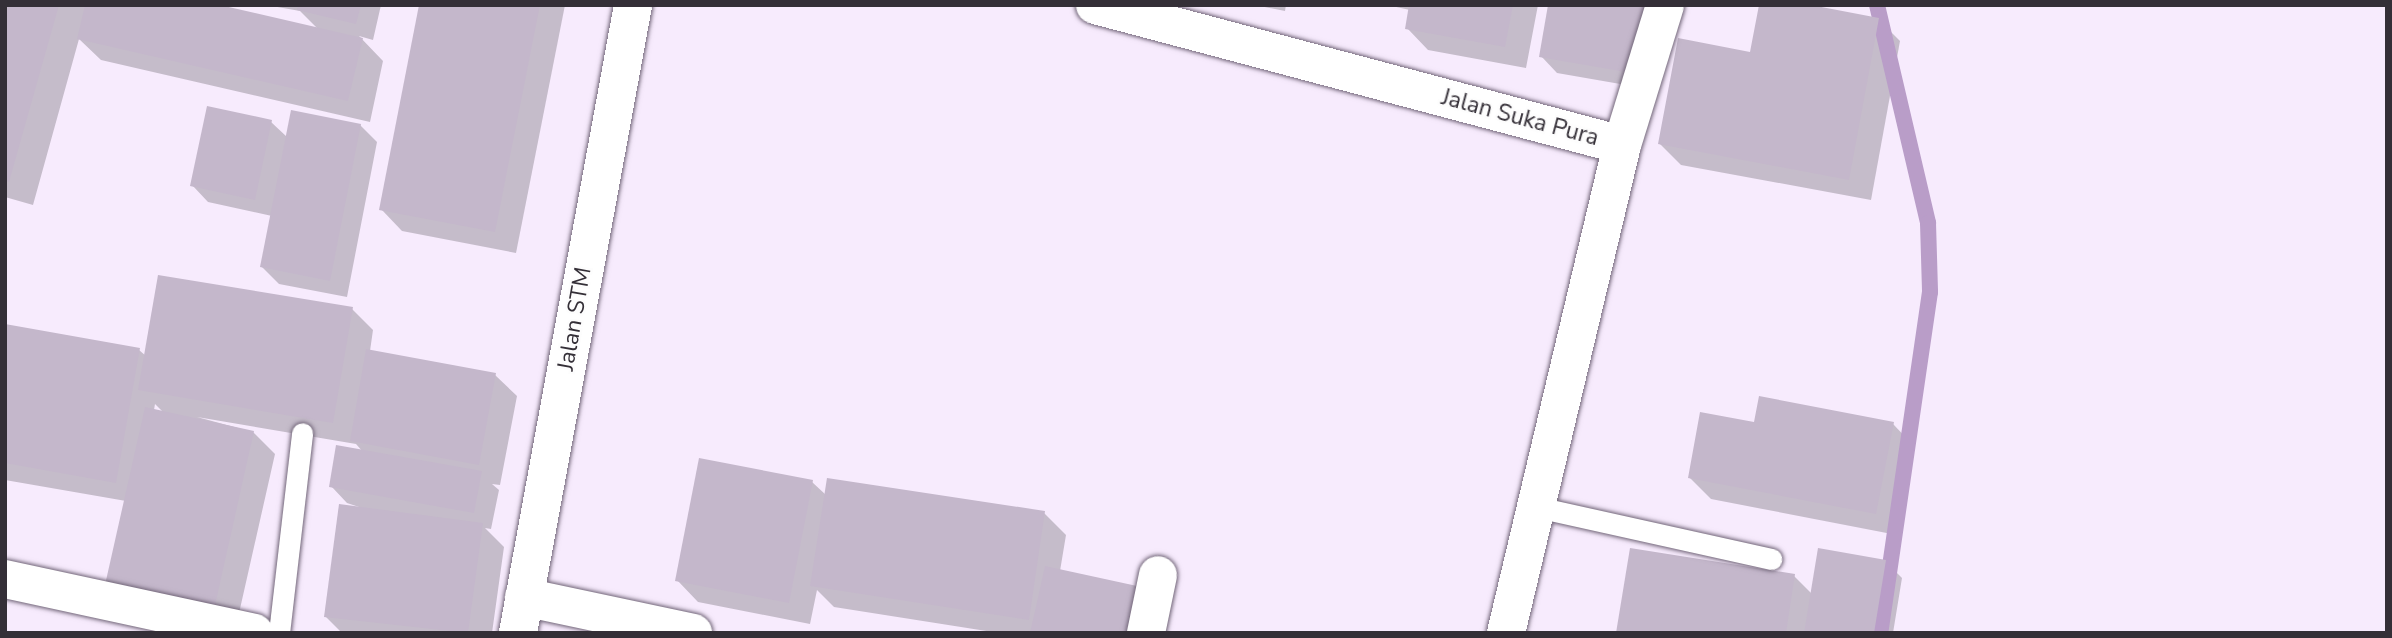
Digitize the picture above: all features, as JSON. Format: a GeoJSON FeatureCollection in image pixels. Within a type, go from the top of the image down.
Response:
{"type":"FeatureCollection","features":[{"type":"Feature","properties":{"kind":"street","name":"Jalan STM"},"geometry":{"type":"LineString","coordinates":[[521,615],[633,5]]}},
{"type":"Feature","properties":{"kind":"street","name":"Jalan Suka Pura"},"geometry":{"type":"LineString","coordinates":[[1095,5],[1622,145],[1506,633]]}},
{"type":"Feature","properties":{"kind":"street"},"geometry":{"type":"LineString","coordinates":[[1622,145],[1665,5]]}},
{"type":"Feature","properties":{"kind":"street"},"geometry":{"type":"LineString","coordinates":[[1146,633],[1158,575]]}},
{"type":"Feature","properties":{"kind":"street"},"geometry":{"type":"LineString","coordinates":[[5,579],[254,633]]}},
{"type":"Feature","properties":{"kind":"street"},"geometry":{"type":"LineString","coordinates":[[521,615],[693,633]]}},
{"type":"Feature","properties":{"kind":"lane"},"geometry":{"type":"LineString","coordinates":[[279,633],[302,433]]}},
{"type":"Feature","properties":{"kind":"lane"},"geometry":{"type":"LineString","coordinates":[[1537,507],[1771,559]]}},
{"type":"Feature","properties":{"kind":"building"},"geometry":{"type":"Polygon","coordinates":[[[5,5],[59,5],[9,182],[5,181],[5,5]]]}},
{"type":"Feature","properties":{"kind":"building"},"geometry":{"type":"Polygon","coordinates":[[[85,5],[220,5],[363,38],[348,101],[77,39],[85,5]]]}},
{"type":"Feature","properties":{"kind":"building"},"geometry":{"type":"Polygon","coordinates":[[[298,5],[361,5],[356,24],[297,10],[298,5]]]}},
{"type":"Feature","properties":{"kind":"building"},"geometry":{"type":"Polygon","coordinates":[[[419,5],[540,5],[495,232],[379,210],[419,5]]]}},
{"type":"Feature","properties":{"kind":"building"},"geometry":{"type":"Polygon","coordinates":[[[1409,5],[1513,5],[1505,47],[1405,29],[1409,5]]]}},
{"type":"Feature","properties":{"kind":"building"},"geometry":{"type":"Polygon","coordinates":[[[1548,5],[1644,5],[1632,73],[1539,57],[1548,5]]]}},
{"type":"Feature","properties":{"kind":"building"},"geometry":{"type":"Polygon","coordinates":[[[1759,5],[1811,5],[1879,18],[1849,180],[1658,144],[1678,38],[1750,52],[1759,5]]]}},
{"type":"Feature","properties":{"kind":"building"},"geometry":{"type":"Polygon","coordinates":[[[207,106],[272,120],[255,200],[190,186],[207,106]]]}},
{"type":"Feature","properties":{"kind":"building"},"geometry":{"type":"Polygon","coordinates":[[[291,110],[361,124],[330,281],[260,267],[291,110]]]}},
{"type":"Feature","properties":{"kind":"building"},"geometry":{"type":"Polygon","coordinates":[[[158,275],[353,307],[333,423],[138,390],[158,275]]]}},
{"type":"Feature","properties":{"kind":"building"},"geometry":{"type":"Polygon","coordinates":[[[5,324],[140,348],[116,483],[5,463],[5,324]]]}},
{"type":"Feature","properties":{"kind":"building"},"geometry":{"type":"Polygon","coordinates":[[[366,349],[496,373],[479,465],[350,441],[366,349]]]}},
{"type":"Feature","properties":{"kind":"building"},"geometry":{"type":"Polygon","coordinates":[[[1759,396],[1894,422],[1876,514],[1688,478],[1700,412],[1754,422],[1759,396]]]}},
{"type":"Feature","properties":{"kind":"building"},"geometry":{"type":"Polygon","coordinates":[[[145,407],[254,431],[214,610],[105,585],[145,407]]]}},
{"type":"Feature","properties":{"kind":"building"},"geometry":{"type":"Polygon","coordinates":[[[336,445],[482,471],[474,513],[329,487],[336,445]]]}},
{"type":"Feature","properties":{"kind":"building"},"geometry":{"type":"Polygon","coordinates":[[[699,458],[813,480],[789,603],[675,581],[699,458]]]}},
{"type":"Feature","properties":{"kind":"building"},"geometry":{"type":"Polygon","coordinates":[[[827,478],[1045,511],[1029,620],[810,586],[827,478]]]}},
{"type":"Feature","properties":{"kind":"building"},"geometry":{"type":"Polygon","coordinates":[[[339,504],[483,523],[468,633],[324,617],[339,504]]]}},
{"type":"Feature","properties":{"kind":"building"},"geometry":{"type":"Polygon","coordinates":[[[1630,548],[1795,574],[1786,633],[1616,633],[1630,548]]]}},
{"type":"Feature","properties":{"kind":"building"},"geometry":{"type":"Polygon","coordinates":[[[1818,548],[1886,560],[1874,633],[1804,633],[1818,548]]]}},
{"type":"Feature","properties":{"kind":"building"},"geometry":{"type":"Polygon","coordinates":[[[1045,566],[1137,586],[1127,633],[1030,633],[1045,566]]]}},
{"type":"Feature","properties":{"kind":"waterway"},"geometry":{"type":"LineString","coordinates":[[1877,5],[1928,223],[1930,292],[1880,633]]}}]}
